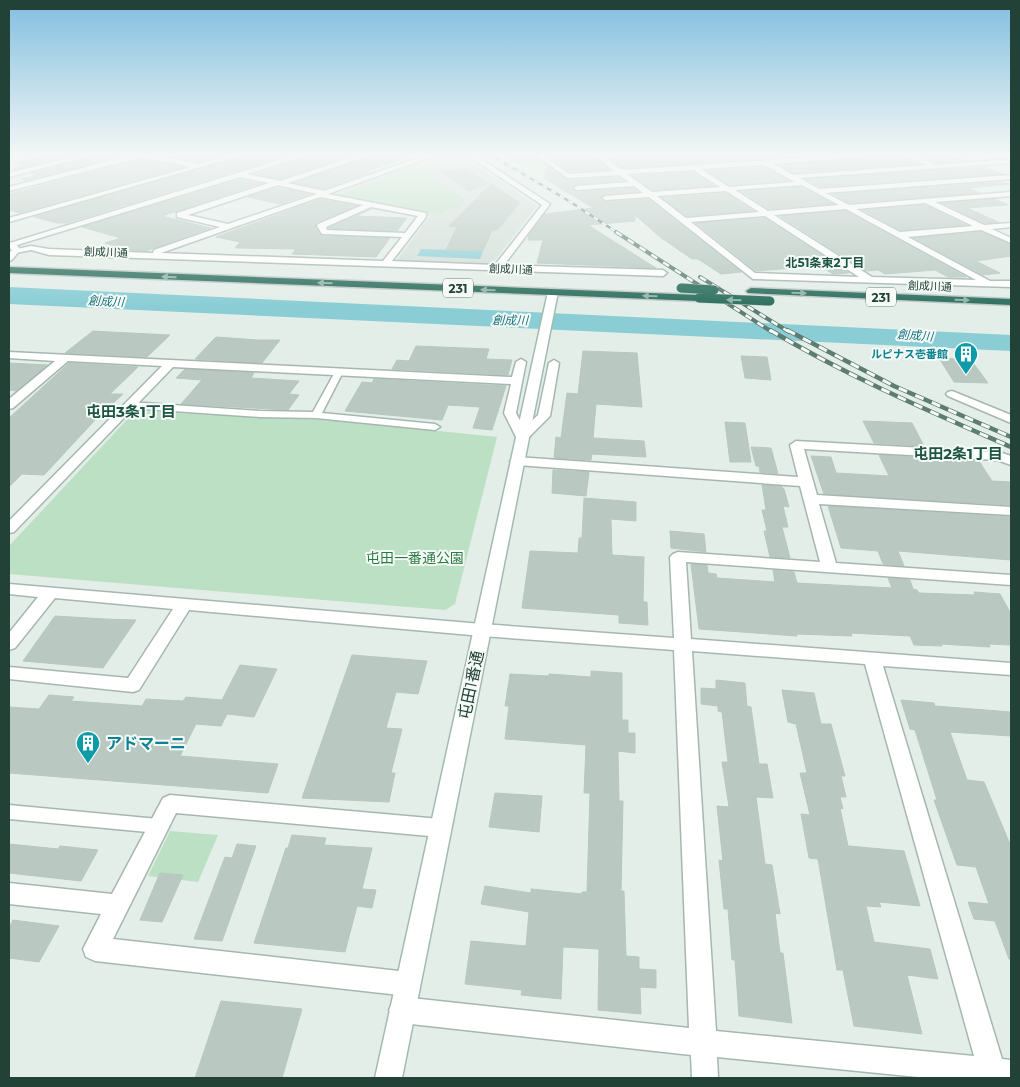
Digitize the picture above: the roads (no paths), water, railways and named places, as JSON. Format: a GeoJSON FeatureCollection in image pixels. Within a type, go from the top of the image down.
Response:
{"type":"FeatureCollection","features":[{"type":"Feature","properties":{"kind":"highway"},"geometry":{"type":"LineString","coordinates":[[51,262],[60,262]]}},
{"type":"Feature","properties":{"kind":"highway","name":"創成川通"},"geometry":{"type":"LineString","coordinates":[[150,266],[1011,302]]}},
{"type":"Feature","properties":{"kind":"highway","name":"創成川通"},"geometry":{"type":"LineString","coordinates":[[9,270],[552,297],[699,298],[1011,312]]}},
{"type":"Feature","properties":{"kind":"street"},"geometry":{"type":"LineString","coordinates":[[9,220],[59,206]]}},
{"type":"Feature","properties":{"kind":"street"},"geometry":{"type":"LineString","coordinates":[[12,246],[140,206]]}},
{"type":"Feature","properties":{"kind":"street"},"geometry":{"type":"LineString","coordinates":[[209,206],[180,215],[230,227]]}},
{"type":"Feature","properties":{"kind":"street"},"geometry":{"type":"LineString","coordinates":[[149,255],[290,206]]}},
{"type":"Feature","properties":{"kind":"street"},"geometry":{"type":"LineString","coordinates":[[368,206],[321,226],[324,232],[408,235]]}},
{"type":"Feature","properties":{"kind":"street"},"geometry":{"type":"LineString","coordinates":[[374,206],[423,216],[385,264]]}},
{"type":"Feature","properties":{"kind":"street"},"geometry":{"type":"LineString","coordinates":[[498,268],[545,206]]}},
{"type":"Feature","properties":{"kind":"street"},"geometry":{"type":"LineString","coordinates":[[663,206],[753,276],[1011,284]]}},
{"type":"Feature","properties":{"kind":"street"},"geometry":{"type":"LineString","coordinates":[[754,206],[870,280]]}},
{"type":"Feature","properties":{"kind":"street"},"geometry":{"type":"LineString","coordinates":[[684,220],[865,206]]}},
{"type":"Feature","properties":{"kind":"street"},"geometry":{"type":"LineString","coordinates":[[936,206],[1011,241]]}},
{"type":"Feature","properties":{"kind":"street"},"geometry":{"type":"LineString","coordinates":[[848,207],[990,283]]}},
{"type":"Feature","properties":{"kind":"street"},"geometry":{"type":"LineString","coordinates":[[899,235],[1011,225]]}},
{"type":"Feature","properties":{"kind":"street"},"geometry":{"type":"LineString","coordinates":[[12,246],[49,252],[663,273]]}},
{"type":"Feature","properties":{"kind":"street"},"geometry":{"type":"LineString","coordinates":[[11,260],[12,246]]}},
{"type":"Feature","properties":{"kind":"street","name":"屯田1番通"},"geometry":{"type":"LineString","coordinates":[[388,1078],[522,437],[547,357],[552,297]]}},
{"type":"Feature","properties":{"kind":"street"},"geometry":{"type":"LineString","coordinates":[[9,355],[516,381]]}},
{"type":"Feature","properties":{"kind":"street"},"geometry":{"type":"LineString","coordinates":[[9,405],[65,358]]}},
{"type":"Feature","properties":{"kind":"street"},"geometry":{"type":"LineString","coordinates":[[521,362],[510,414],[522,437]]}},
{"type":"Feature","properties":{"kind":"street"},"geometry":{"type":"LineString","coordinates":[[9,529],[170,364]]}},
{"type":"Feature","properties":{"kind":"street"},"geometry":{"type":"LineString","coordinates":[[952,394],[1010,417]]}},
{"type":"Feature","properties":{"kind":"street"},"geometry":{"type":"LineString","coordinates":[[830,567],[796,445],[999,456],[1011,461]]}},
{"type":"Feature","properties":{"kind":"street"},"geometry":{"type":"LineString","coordinates":[[517,460],[806,482]]}},
{"type":"Feature","properties":{"kind":"street"},"geometry":{"type":"LineString","coordinates":[[810,499],[1011,511]]}},
{"type":"Feature","properties":{"kind":"street"},"geometry":{"type":"LineString","coordinates":[[705,1078],[678,557],[1011,580]]}},
{"type":"Feature","properties":{"kind":"street"},"geometry":{"type":"LineString","coordinates":[[9,589],[482,630],[1011,669]]}},
{"type":"Feature","properties":{"kind":"street"},"geometry":{"type":"LineString","coordinates":[[9,644],[51,592]]}},
{"type":"Feature","properties":{"kind":"street"},"geometry":{"type":"LineString","coordinates":[[9,673],[133,685],[184,604]]}},
{"type":"Feature","properties":{"kind":"street"},"geometry":{"type":"LineString","coordinates":[[402,1010],[999,1074],[872,659]]}},
{"type":"Feature","properties":{"kind":"street"},"geometry":{"type":"LineString","coordinates":[[408,984],[95,949],[170,804],[440,828]]}},
{"type":"Feature","properties":{"kind":"street"},"geometry":{"type":"LineString","coordinates":[[9,894],[117,905]]}},
{"type":"Feature","properties":{"kind":"lane"},"geometry":{"type":"LineString","coordinates":[[316,415],[339,372]]}},
{"type":"Feature","properties":{"kind":"lane"},"geometry":{"type":"LineString","coordinates":[[129,405],[260,414],[316,415],[435,427]]}},
{"type":"Feature","properties":{"kind":"lane"},"geometry":{"type":"LineString","coordinates":[[9,812],[158,826]]}},
{"type":"Feature","properties":{"kind":"water"},"geometry":{"type":"Polygon","coordinates":[[[421,249],[483,251],[480,259],[417,256],[421,249]]]}},
{"type":"Feature","properties":{"kind":"water","name":"創成川"},"geometry":{"type":"Polygon","coordinates":[[[9,287],[1011,335],[1011,351],[9,304],[9,287]]]}},
{"type":"Feature","properties":{"kind":"railway"},"geometry":{"type":"LineString","coordinates":[[576,206],[618,233]]}},
{"type":"Feature","properties":{"kind":"railway"},"geometry":{"type":"LineString","coordinates":[[616,232],[772,332]]}},
{"type":"Feature","properties":{"kind":"railway"},"geometry":{"type":"LineString","coordinates":[[700,277],[789,332]]}},
{"type":"Feature","properties":{"kind":"railway"},"geometry":{"type":"LineString","coordinates":[[770,330],[858,378],[1011,447]]}},
{"type":"Feature","properties":{"kind":"railway"},"geometry":{"type":"LineString","coordinates":[[787,330],[894,386],[1011,437]]}},
{"type":"Feature","properties":{"kind":"place","name":"ルピナス壱番館"},"geometry":{"type":"Point","coordinates":[966,375]}},
{"type":"Feature","properties":{"kind":"place","name":"アドマーニ"},"geometry":{"type":"Point","coordinates":[88,764]}},
{"type":"Feature","properties":{"kind":"district","name":"北51条東2丁目"},"geometry":{"type":"Point","coordinates":[825,262]}},
{"type":"Feature","properties":{"kind":"district","name":"屯田3条1丁目"},"geometry":{"type":"Point","coordinates":[131,411]}},
{"type":"Feature","properties":{"kind":"district","name":"屯田2条1丁目"},"geometry":{"type":"Point","coordinates":[958,453]}},
{"type":"Feature","properties":{"kind":"park label","name":"屯田一番通公園"},"geometry":{"type":"Point","coordinates":[415,558]}}]}
